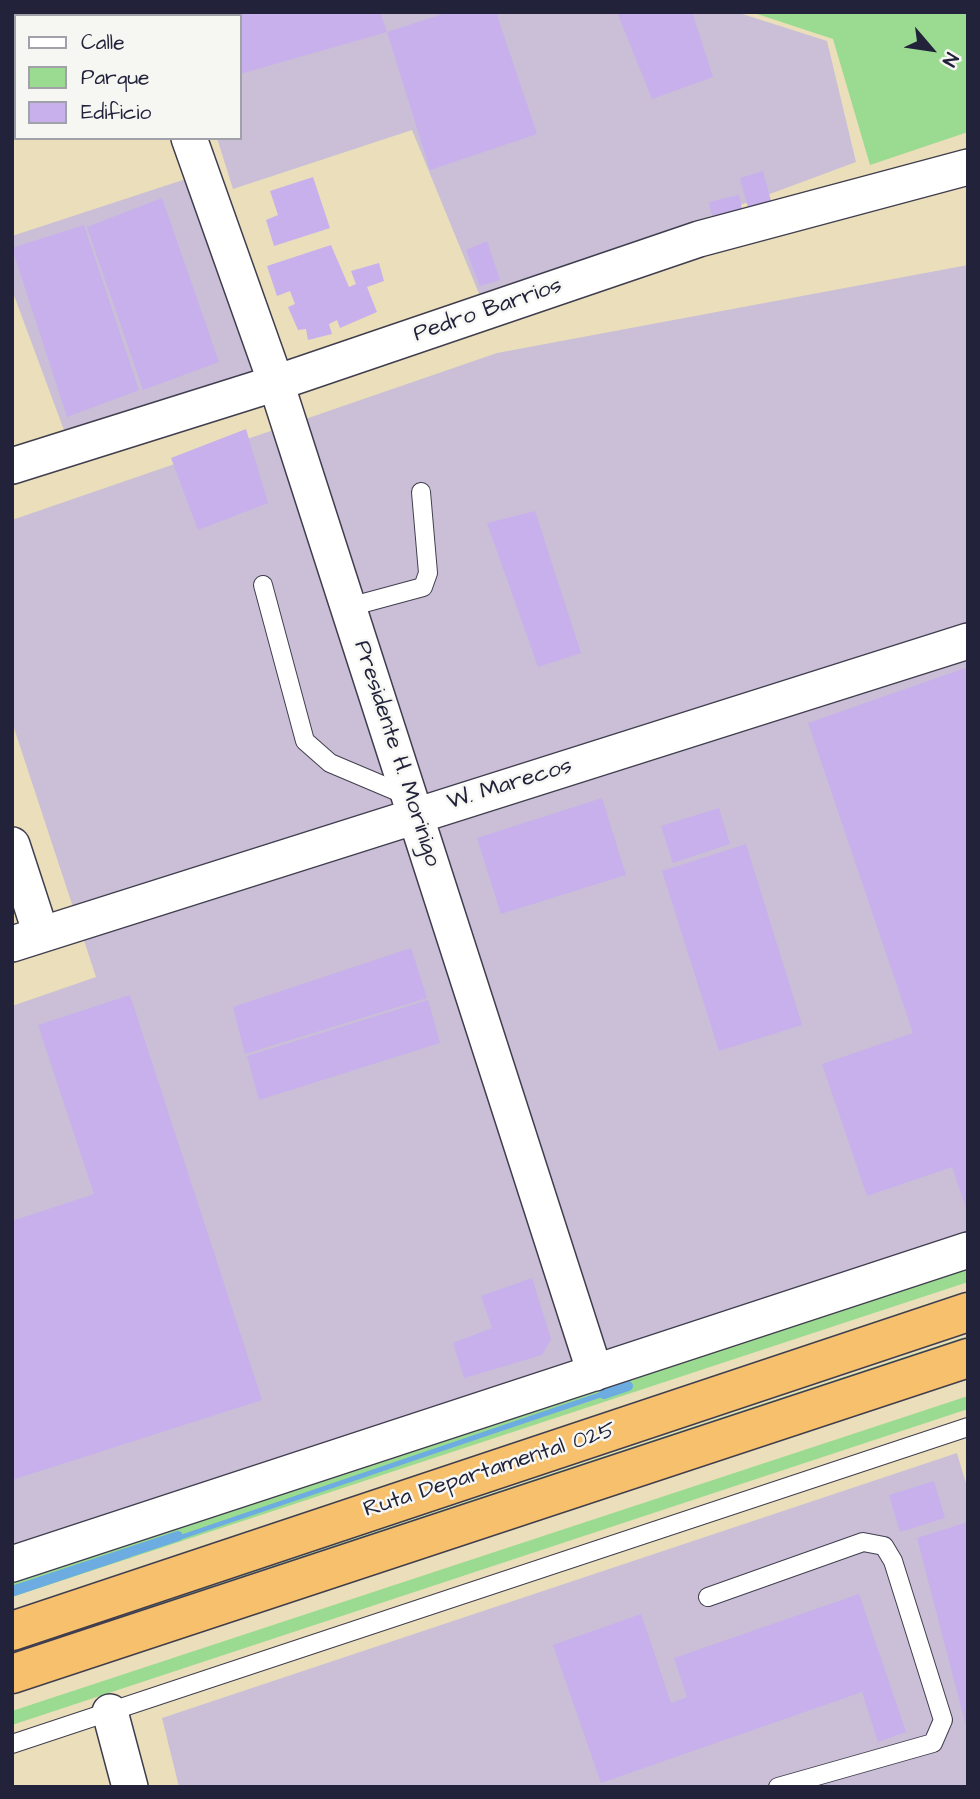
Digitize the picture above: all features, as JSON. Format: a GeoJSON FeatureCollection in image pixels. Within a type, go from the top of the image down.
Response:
{"type":"FeatureCollection","features":[{"type":"Feature","properties":{"kind":"highway","name":"Ruta Departamental 025"},"geometry":{"type":"LineString","coordinates":[[12,1631],[968,1311]]}},
{"type":"Feature","properties":{"kind":"highway","name":"Ruta Departamental 025"},"geometry":{"type":"LineString","coordinates":[[12,1674],[968,1358]]}},
{"type":"Feature","properties":{"kind":"street","name":"Presidente H. Morinigo"},"geometry":{"type":"LineString","coordinates":[[190,140],[276,383],[595,1373]]}},
{"type":"Feature","properties":{"kind":"street","name":"Pedro Barrios"},"geometry":{"type":"LineString","coordinates":[[12,466],[276,383],[699,239],[968,167]]}},
{"type":"Feature","properties":{"kind":"street","name":"W. Marecos"},"geometry":{"type":"LineString","coordinates":[[27,939],[413,806],[968,641]]}},
{"type":"Feature","properties":{"kind":"street"},"geometry":{"type":"LineString","coordinates":[[12,845],[27,939]]}},
{"type":"Feature","properties":{"kind":"street"},"geometry":{"type":"LineString","coordinates":[[12,1564],[968,1250]]}},
{"type":"Feature","properties":{"kind":"street"},"geometry":{"type":"LineString","coordinates":[[110,1712],[130,1787]]}},
{"type":"Feature","properties":{"kind":"lane"},"geometry":{"type":"LineString","coordinates":[[349,607],[423,587],[428,573],[421,492]]}},
{"type":"Feature","properties":{"kind":"lane"},"geometry":{"type":"LineString","coordinates":[[263,585],[305,741],[330,763],[413,806]]}},
{"type":"Feature","properties":{"kind":"lane"},"geometry":{"type":"LineString","coordinates":[[12,1744],[968,1427]]}},
{"type":"Feature","properties":{"kind":"lane"},"geometry":{"type":"LineString","coordinates":[[708,1597],[863,1542],[884,1546],[893,1561],[943,1720],[933,1743],[778,1787]]}},
{"type":"Feature","properties":{"kind":"shaded area"},"geometry":{"type":"Polygon","coordinates":[[[736,12],[827,41],[856,162],[482,301],[412,130],[233,189],[218,140],[242,140],[242,14],[178,14],[736,12]]]}},
{"type":"Feature","properties":{"kind":"shaded area"},"geometry":{"type":"Polygon","coordinates":[[[189,178],[262,368],[68,441],[12,290],[12,236],[189,178]]]}},
{"type":"Feature","properties":{"kind":"shaded area"},"geometry":{"type":"Polygon","coordinates":[[[968,265],[968,1235],[12,1546],[12,1006],[96,977],[12,722],[12,520],[497,353],[968,265]]]}},
{"type":"Feature","properties":{"kind":"shaded area"},"geometry":{"type":"Polygon","coordinates":[[[957,1453],[968,1490],[968,1787],[179,1787],[162,1718],[957,1453]]]}},
{"type":"Feature","properties":{"kind":"green space"},"geometry":{"type":"Polygon","coordinates":[[[751,12],[968,12],[968,132],[870,165],[833,39],[751,12]]]}},
{"type":"Feature","properties":{"kind":"green space"},"geometry":{"type":"Polygon","coordinates":[[[968,1264],[968,1282],[12,1597],[12,1579],[968,1264]]]}},
{"type":"Feature","properties":{"kind":"green space"},"geometry":{"type":"Polygon","coordinates":[[[968,1336],[968,1341],[12,1656],[12,1652],[968,1336]]]}},
{"type":"Feature","properties":{"kind":"green space"},"geometry":{"type":"Polygon","coordinates":[[[968,1396],[968,1409],[12,1725],[12,1711],[968,1396]]]}},
{"type":"Feature","properties":{"kind":"water"},"geometry":{"type":"Polygon","coordinates":[[[615,1387],[617,1392],[138,1554],[136,1550],[615,1387]]]}},
{"type":"Feature","properties":{"kind":"water"},"geometry":{"type":"Polygon","coordinates":[[[129,1552],[131,1557],[12,1597],[12,1591],[129,1552]]]}},
{"type":"Feature","properties":{"kind":"building"},"geometry":{"type":"Polygon","coordinates":[[[380,12],[387,32],[242,73],[242,14],[192,14],[380,12]]]}},
{"type":"Feature","properties":{"kind":"building"},"geometry":{"type":"Polygon","coordinates":[[[449,12],[496,12],[537,134],[430,170],[387,32],[449,12]]]}},
{"type":"Feature","properties":{"kind":"building"},"geometry":{"type":"Polygon","coordinates":[[[617,12],[692,12],[713,77],[652,99],[617,12]]]}},
{"type":"Feature","properties":{"kind":"building"},"geometry":{"type":"Polygon","coordinates":[[[763,171],[771,201],[748,208],[740,178],[763,171]]]}},
{"type":"Feature","properties":{"kind":"building"},"geometry":{"type":"Polygon","coordinates":[[[313,177],[330,228],[274,246],[266,220],[278,215],[270,191],[313,177]]]}},
{"type":"Feature","properties":{"kind":"building"},"geometry":{"type":"Polygon","coordinates":[[[739,195],[742,209],[712,216],[709,202],[739,195]]]}},
{"type":"Feature","properties":{"kind":"building"},"geometry":{"type":"Polygon","coordinates":[[[162,198],[219,362],[143,390],[87,227],[162,198]]]}},
{"type":"Feature","properties":{"kind":"building"},"geometry":{"type":"Polygon","coordinates":[[[84,225],[139,390],[67,417],[12,248],[84,225]]]}},
{"type":"Feature","properties":{"kind":"building"},"geometry":{"type":"Polygon","coordinates":[[[487,241],[500,280],[480,286],[466,250],[487,241]]]}},
{"type":"Feature","properties":{"kind":"building"},"geometry":{"type":"Polygon","coordinates":[[[331,245],[349,287],[356,284],[351,271],[379,263],[384,281],[367,287],[377,312],[340,328],[337,320],[329,324],[332,334],[308,340],[306,329],[298,330],[288,307],[295,304],[290,291],[277,296],[267,266],[331,245]]]}},
{"type":"Feature","properties":{"kind":"building"},"geometry":{"type":"Polygon","coordinates":[[[246,429],[268,503],[198,530],[171,458],[246,429]]]}},
{"type":"Feature","properties":{"kind":"building"},"geometry":{"type":"Polygon","coordinates":[[[535,511],[581,653],[538,667],[487,523],[535,511]]]}},
{"type":"Feature","properties":{"kind":"building"},"geometry":{"type":"Polygon","coordinates":[[[968,667],[967,1211],[952,1167],[867,1196],[822,1064],[913,1033],[808,723],[968,667]]]}},
{"type":"Feature","properties":{"kind":"building"},"geometry":{"type":"Polygon","coordinates":[[[602,798],[626,875],[501,914],[477,838],[602,798]]]}},
{"type":"Feature","properties":{"kind":"building"},"geometry":{"type":"Polygon","coordinates":[[[719,808],[730,844],[673,863],[661,826],[719,808]]]}},
{"type":"Feature","properties":{"kind":"building"},"geometry":{"type":"Polygon","coordinates":[[[746,844],[802,1025],[719,1051],[662,871],[746,844]]]}},
{"type":"Feature","properties":{"kind":"building"},"geometry":{"type":"Polygon","coordinates":[[[411,948],[427,998],[245,1054],[233,1007],[411,948]]]}},
{"type":"Feature","properties":{"kind":"building"},"geometry":{"type":"Polygon","coordinates":[[[130,995],[262,1400],[12,1480],[12,1221],[94,1194],[38,1025],[130,995]]]}},
{"type":"Feature","properties":{"kind":"building"},"geometry":{"type":"Polygon","coordinates":[[[428,1000],[440,1043],[259,1100],[247,1056],[428,1000]]]}},
{"type":"Feature","properties":{"kind":"building"},"geometry":{"type":"Polygon","coordinates":[[[532,1278],[551,1339],[542,1355],[464,1378],[453,1343],[492,1328],[481,1296],[532,1278]]]}},
{"type":"Feature","properties":{"kind":"building"},"geometry":{"type":"Polygon","coordinates":[[[934,1481],[945,1518],[900,1532],[889,1495],[934,1481]]]}},
{"type":"Feature","properties":{"kind":"building"},"geometry":{"type":"Polygon","coordinates":[[[968,1522],[968,1730],[967,1730],[917,1538],[968,1522]]]}},
{"type":"Feature","properties":{"kind":"building"},"geometry":{"type":"Polygon","coordinates":[[[859,1594],[906,1732],[878,1742],[862,1692],[601,1783],[553,1645],[641,1614],[671,1703],[687,1697],[674,1658],[859,1594]]]}},
{"type":"Feature","properties":{"kind":"waterway"},"geometry":{"type":"LineString","coordinates":[[604,1394],[628,1386]]}},
{"type":"Feature","properties":{"kind":"waterway"},"geometry":{"type":"LineString","coordinates":[[12,1591],[178,1536]]}}]}
